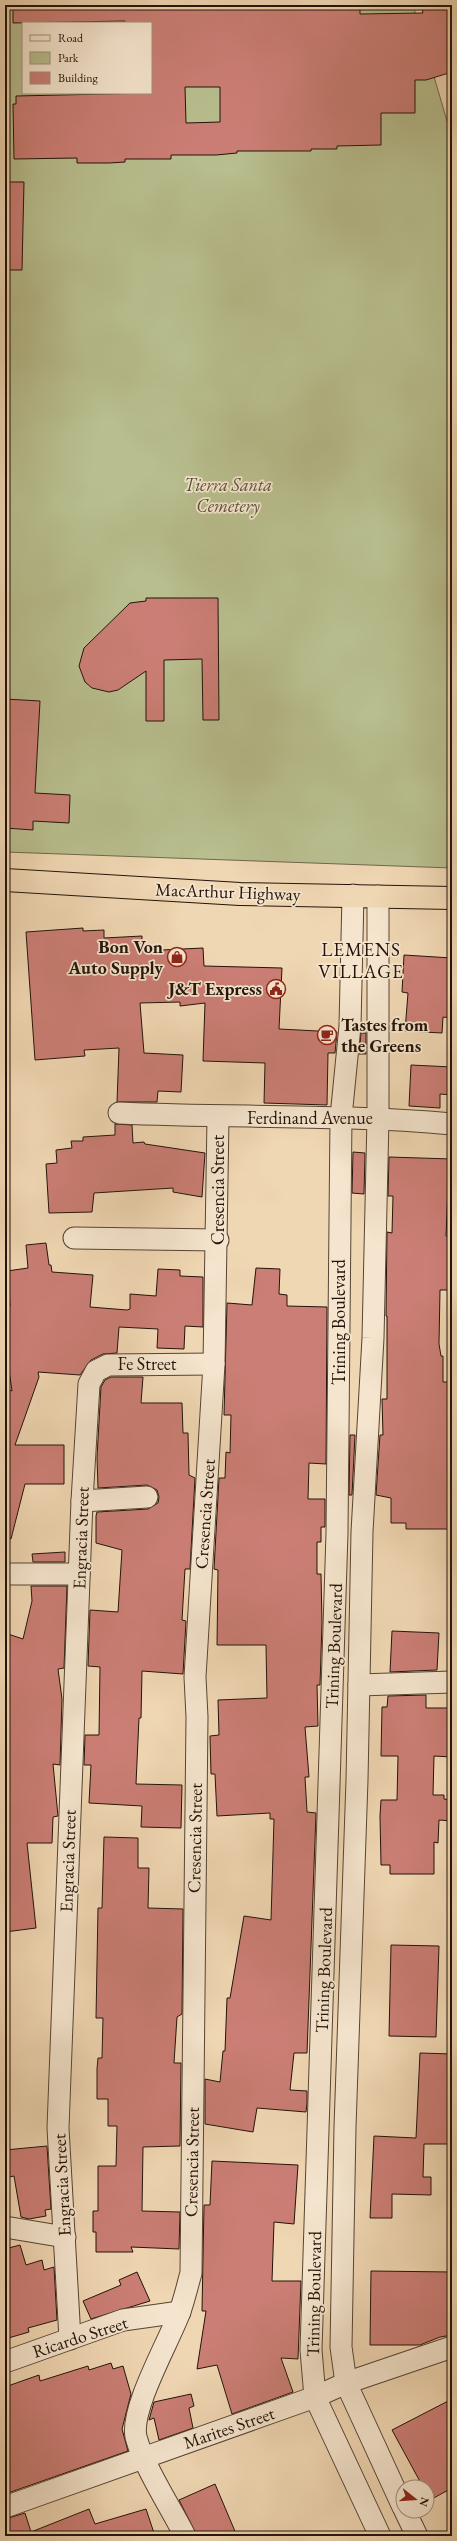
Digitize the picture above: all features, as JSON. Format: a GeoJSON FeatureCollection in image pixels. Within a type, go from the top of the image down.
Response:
{"type":"FeatureCollection","features":[{"type":"Feature","properties":{"kind":"highway","name":"MacArthur Highway"},"geometry":{"type":"LineString","coordinates":[[5,880],[240,894],[452,898]]}},
{"type":"Feature","properties":{"kind":"street","name":"Trining Boulevard"},"geometry":{"type":"LineString","coordinates":[[315,2397],[311,2350],[332,1704],[340,1337],[341,1118],[350,1026],[353,895]]}},
{"type":"Feature","properties":{"kind":"street","name":"Trining Boulevard"},"geometry":{"type":"LineString","coordinates":[[378,896],[378,1118],[373,1338],[362,1532],[359,1695],[345,2127],[341,2347],[346,2383],[395,2490]]}},
{"type":"Feature","properties":{"kind":"street","name":"Ferdinand Avenue"},"geometry":{"type":"LineString","coordinates":[[119,1113],[218,1118],[378,1118],[452,1124]]}},
{"type":"Feature","properties":{"kind":"street","name":"Cresencia Street"},"geometry":{"type":"LineString","coordinates":[[185,2536],[144,2458],[136,2436],[137,2416],[149,2380],[180,2312],[192,2273],[196,1717],[195,1677],[214,1364],[218,1240],[218,1118]]}},
{"type":"Feature","properties":{"kind":"street"},"geometry":{"type":"LineString","coordinates":[[74,1238],[218,1240]]}},
{"type":"Feature","properties":{"kind":"street"},"geometry":{"type":"LineString","coordinates":[[340,1337],[373,1338]]}},
{"type":"Feature","properties":{"kind":"street","name":"Fe Street"},"geometry":{"type":"LineString","coordinates":[[89,1384],[96,1371],[108,1365],[214,1364]]}},
{"type":"Feature","properties":{"kind":"street","name":"Engracia Street"},"geometry":{"type":"LineString","coordinates":[[70,2339],[58,2128],[82,1501],[89,1384]]}},
{"type":"Feature","properties":{"kind":"street"},"geometry":{"type":"LineString","coordinates":[[82,1501],[147,1497]]}},
{"type":"Feature","properties":{"kind":"street"},"geometry":{"type":"LineString","coordinates":[[336,1533],[362,1532]]}},
{"type":"Feature","properties":{"kind":"street"},"geometry":{"type":"LineString","coordinates":[[5,1574],[79,1574]]}},
{"type":"Feature","properties":{"kind":"street"},"geometry":{"type":"LineString","coordinates":[[332,1704],[359,1695],[452,1682]]}},
{"type":"Feature","properties":{"kind":"street"},"geometry":{"type":"LineString","coordinates":[[5,2227],[65,2237]]}},
{"type":"Feature","properties":{"kind":"street","name":"Ricardo Street"},"geometry":{"type":"LineString","coordinates":[[5,2362],[123,2320],[180,2312]]}},
{"type":"Feature","properties":{"kind":"street","name":"Marites Street"},"geometry":{"type":"LineString","coordinates":[[5,2507],[315,2397],[346,2383],[452,2347]]}},
{"type":"Feature","properties":{"kind":"street"},"geometry":{"type":"LineString","coordinates":[[315,2397],[380,2536]]}},
{"type":"Feature","properties":{"kind":"street"},"geometry":{"type":"LineString","coordinates":[[409,2519],[417,2536]]}},
{"type":"Feature","properties":{"kind":"green space","name":"Tierra Santa Cemetery"},"geometry":{"type":"Polygon","coordinates":[[[7,5],[413,5],[452,138],[452,868],[5,852],[7,5]]]}},
{"type":"Feature","properties":{"kind":"building"},"geometry":{"type":"Polygon","coordinates":[[[13,5],[360,5],[360,14],[423,13],[421,5],[452,5],[452,72],[426,80],[415,80],[415,113],[381,113],[381,145],[337,146],[337,149],[311,149],[311,151],[237,151],[237,153],[216,155],[171,155],[171,159],[125,159],[125,162],[109,163],[77,163],[77,158],[14,159],[13,104],[16,104],[16,96],[152,94],[152,22],[13,23],[13,5]],[[185,87],[186,123],[220,122],[220,87],[185,87]]]}},
{"type":"Feature","properties":{"kind":"building"},"geometry":{"type":"Polygon","coordinates":[[[5,182],[24,182],[22,270],[5,270],[5,182]]]}},
{"type":"Feature","properties":{"kind":"building"},"geometry":{"type":"Polygon","coordinates":[[[146,598],[218,598],[219,720],[203,720],[202,659],[164,660],[164,721],[146,721],[146,671],[118,690],[109,692],[92,688],[85,682],[79,666],[84,648],[130,603],[146,601],[146,598]]]}},
{"type":"Feature","properties":{"kind":"building"},"geometry":{"type":"Polygon","coordinates":[[[5,699],[40,701],[35,793],[70,795],[69,823],[33,821],[33,830],[5,828],[5,699]]]}},
{"type":"Feature","properties":{"kind":"building"},"geometry":{"type":"Polygon","coordinates":[[[83,928],[83,931],[104,930],[104,938],[142,936],[142,951],[203,948],[204,966],[282,968],[279,1029],[337,1032],[335,1053],[328,1053],[327,1105],[264,1103],[265,1063],[203,1061],[205,1003],[180,1006],[180,1002],[140,1003],[144,1053],[183,1055],[181,1092],[158,1091],[157,1102],[117,1102],[119,1048],[84,1050],[85,1056],[35,1060],[26,932],[83,928]]]}},
{"type":"Feature","properties":{"kind":"building"},"geometry":{"type":"Polygon","coordinates":[[[404,955],[452,958],[452,1018],[443,1017],[442,1033],[405,1031],[408,993],[402,992],[404,955]]]}},
{"type":"Feature","properties":{"kind":"building"},"geometry":{"type":"Polygon","coordinates":[[[361,1033],[366,1033],[366,1054],[359,1054],[361,1033]]]}},
{"type":"Feature","properties":{"kind":"building"},"geometry":{"type":"Polygon","coordinates":[[[411,1065],[452,1067],[452,1095],[440,1094],[440,1108],[409,1106],[411,1065]]]}},
{"type":"Feature","properties":{"kind":"building"},"geometry":{"type":"Polygon","coordinates":[[[115,1124],[132,1125],[133,1143],[144,1142],[145,1144],[205,1153],[202,1197],[173,1192],[173,1188],[94,1193],[92,1212],[49,1213],[46,1164],[57,1163],[56,1150],[72,1148],[71,1141],[83,1141],[83,1137],[115,1135],[115,1124]]]}},
{"type":"Feature","properties":{"kind":"building"},"geometry":{"type":"Polygon","coordinates":[[[353,1152],[365,1153],[364,1194],[352,1193],[353,1152]]]}},
{"type":"Feature","properties":{"kind":"building"},"geometry":{"type":"Polygon","coordinates":[[[389,1157],[452,1159],[452,1187],[448,1187],[446,1236],[452,1237],[451,1290],[440,1290],[439,1344],[441,1356],[443,1356],[443,1382],[452,1382],[452,1529],[406,1529],[406,1523],[391,1523],[391,1498],[376,1495],[380,1435],[383,1435],[382,1399],[387,1399],[387,1232],[392,1233],[393,1196],[388,1196],[389,1157]]]}},
{"type":"Feature","properties":{"kind":"building"},"geometry":{"type":"Polygon","coordinates":[[[46,1243],[49,1265],[51,1265],[52,1272],[93,1275],[90,1307],[127,1310],[130,1309],[130,1294],[156,1296],[158,1269],[180,1270],[180,1276],[203,1277],[203,1327],[185,1326],[184,1349],[157,1348],[158,1329],[119,1327],[117,1353],[103,1354],[91,1360],[80,1375],[38,1372],[39,1377],[15,1445],[64,1445],[64,1484],[25,1484],[11,1539],[5,1538],[5,1388],[12,1391],[5,1343],[5,1307],[10,1306],[7,1271],[28,1268],[26,1245],[46,1243]]]}},
{"type":"Feature","properties":{"kind":"building"},"geometry":{"type":"Polygon","coordinates":[[[256,1268],[280,1269],[279,1294],[287,1295],[287,1306],[327,1307],[326,1464],[309,1463],[308,1499],[325,1499],[325,1527],[321,1527],[321,1542],[317,1542],[317,1574],[321,1574],[322,1622],[320,1685],[317,1685],[318,1726],[305,1727],[309,1777],[305,1777],[307,1812],[316,1813],[307,2053],[294,2053],[290,2090],[307,2091],[307,2103],[306,2112],[257,2108],[253,2132],[205,2124],[205,2079],[220,2082],[223,2051],[225,2051],[227,1998],[230,1998],[244,1916],[271,1920],[274,1819],[270,1819],[270,1813],[217,1816],[215,1774],[211,1774],[210,1736],[219,1735],[218,1700],[267,1698],[266,1645],[217,1645],[218,1570],[214,1569],[219,1478],[225,1478],[226,1452],[230,1453],[231,1415],[224,1415],[227,1303],[252,1305],[256,1268]]]}},
{"type":"Feature","properties":{"kind":"building"},"geometry":{"type":"Polygon","coordinates":[[[111,1377],[143,1377],[141,1403],[182,1403],[183,1433],[188,1433],[189,1475],[195,1478],[190,1569],[185,1569],[182,1620],[186,1621],[183,1674],[142,1671],[141,1718],[139,1718],[136,1784],[182,1785],[181,1828],[141,1827],[142,1806],[89,1803],[91,1765],[84,1765],[85,1735],[99,1735],[100,1667],[88,1666],[90,1610],[118,1612],[122,1550],[96,1543],[96,1516],[97,1512],[148,1509],[158,1503],[159,1497],[157,1490],[147,1485],[98,1488],[97,1457],[101,1387],[105,1380],[111,1377]]]}},
{"type":"Feature","properties":{"kind":"building"},"geometry":{"type":"Polygon","coordinates":[[[350,1435],[355,1435],[352,1495],[349,1495],[350,1435]]]}},
{"type":"Feature","properties":{"kind":"building"},"geometry":{"type":"Polygon","coordinates":[[[65,1552],[65,1562],[33,1562],[32,1554],[65,1552]]]}},
{"type":"Feature","properties":{"kind":"building"},"geometry":{"type":"Polygon","coordinates":[[[31,1586],[67,1586],[64,1668],[58,1669],[62,1699],[60,1765],[53,1764],[58,1816],[53,1817],[52,1843],[27,1843],[36,1928],[5,1932],[5,1643],[8,1634],[23,1639],[32,1601],[31,1586]]]}},
{"type":"Feature","properties":{"kind":"building"},"geometry":{"type":"Polygon","coordinates":[[[392,1631],[439,1633],[437,1670],[390,1672],[392,1631]]]}},
{"type":"Feature","properties":{"kind":"building"},"geometry":{"type":"Polygon","coordinates":[[[426,1695],[426,1708],[452,1708],[452,1757],[434,1756],[433,1795],[444,1795],[444,1799],[452,1800],[452,1821],[439,1820],[438,1843],[434,1842],[434,1874],[390,1874],[390,1865],[381,1865],[381,1800],[397,1800],[398,1756],[381,1756],[382,1707],[387,1707],[388,1696],[426,1695]]]}},
{"type":"Feature","properties":{"kind":"building"},"geometry":{"type":"Polygon","coordinates":[[[104,1837],[138,1838],[138,1868],[149,1868],[148,1908],[183,1909],[182,2014],[177,2017],[174,2063],[181,2063],[180,2146],[143,2147],[142,2211],[180,2212],[179,2249],[131,2247],[133,2252],[96,2252],[96,2232],[93,2232],[93,2211],[98,2211],[98,2166],[116,2166],[117,2126],[108,2126],[108,2099],[97,2099],[97,2069],[98,2058],[102,2058],[103,2018],[96,2018],[98,1908],[102,1908],[104,1837]]]}},
{"type":"Feature","properties":{"kind":"building"},"geometry":{"type":"Polygon","coordinates":[[[391,1945],[439,1946],[436,2037],[389,2036],[391,1945]]]}},
{"type":"Feature","properties":{"kind":"building"},"geometry":{"type":"Polygon","coordinates":[[[420,2053],[452,2054],[452,2144],[424,2144],[423,2177],[431,2177],[431,2195],[392,2194],[392,2218],[370,2218],[374,2136],[416,2138],[420,2053]]]}},
{"type":"Feature","properties":{"kind":"building"},"geometry":{"type":"Polygon","coordinates":[[[47,2146],[51,2209],[45,2210],[46,2216],[29,2219],[21,2217],[14,2176],[5,2178],[5,2150],[47,2146]]]}},
{"type":"Feature","properties":{"kind":"building"},"geometry":{"type":"Polygon","coordinates":[[[212,2161],[298,2165],[294,2224],[274,2222],[272,2281],[301,2281],[298,2359],[281,2358],[293,2392],[232,2414],[217,2365],[197,2369],[206,2311],[202,2311],[204,2205],[210,2205],[212,2161]]]}},
{"type":"Feature","properties":{"kind":"building"},"geometry":{"type":"Polygon","coordinates":[[[20,2245],[26,2265],[42,2260],[44,2270],[54,2267],[57,2320],[28,2328],[29,2332],[5,2339],[5,2249],[20,2245]]]}},
{"type":"Feature","properties":{"kind":"building"},"geometry":{"type":"Polygon","coordinates":[[[371,2271],[452,2272],[452,2335],[440,2337],[420,2345],[370,2345],[371,2271]]]}},
{"type":"Feature","properties":{"kind":"building"},"geometry":{"type":"Polygon","coordinates":[[[137,2272],[150,2301],[91,2319],[83,2301],[121,2285],[119,2280],[137,2272]]]}},
{"type":"Feature","properties":{"kind":"building"},"geometry":{"type":"Polygon","coordinates":[[[111,2363],[113,2369],[123,2366],[131,2394],[122,2429],[128,2451],[5,2494],[5,2387],[39,2375],[40,2381],[88,2366],[89,2370],[111,2363]]]}},
{"type":"Feature","properties":{"kind":"building"},"geometry":{"type":"Polygon","coordinates":[[[191,2394],[194,2406],[189,2408],[193,2428],[159,2440],[154,2418],[149,2420],[154,2402],[191,2394]]]}},
{"type":"Feature","properties":{"kind":"building"},"geometry":{"type":"Polygon","coordinates":[[[452,2399],[452,2488],[435,2497],[435,2479],[419,2479],[392,2430],[452,2399]]]}},
{"type":"Feature","properties":{"kind":"building"},"geometry":{"type":"Polygon","coordinates":[[[215,2484],[237,2536],[197,2536],[179,2500],[215,2484]]]}},
{"type":"Feature","properties":{"kind":"building"},"geometry":{"type":"Polygon","coordinates":[[[89,2509],[95,2524],[146,2509],[155,2536],[9,2536],[5,2525],[5,2519],[25,2513],[31,2532],[89,2509]]]}},
{"type":"Feature","properties":{"kind":"place","name":"Bon Von Auto Supply"},"geometry":{"type":"Point","coordinates":[177,957]}},
{"type":"Feature","properties":{"kind":"place","name":"J&T Express"},"geometry":{"type":"Point","coordinates":[276,989]}},
{"type":"Feature","properties":{"kind":"place","name":"Tastes from the Greens"},"geometry":{"type":"Point","coordinates":[327,1035]}},
{"type":"Feature","properties":{"kind":"district","name":"LEMENS VILLAGE"},"geometry":{"type":"Point","coordinates":[361,960]}}]}
